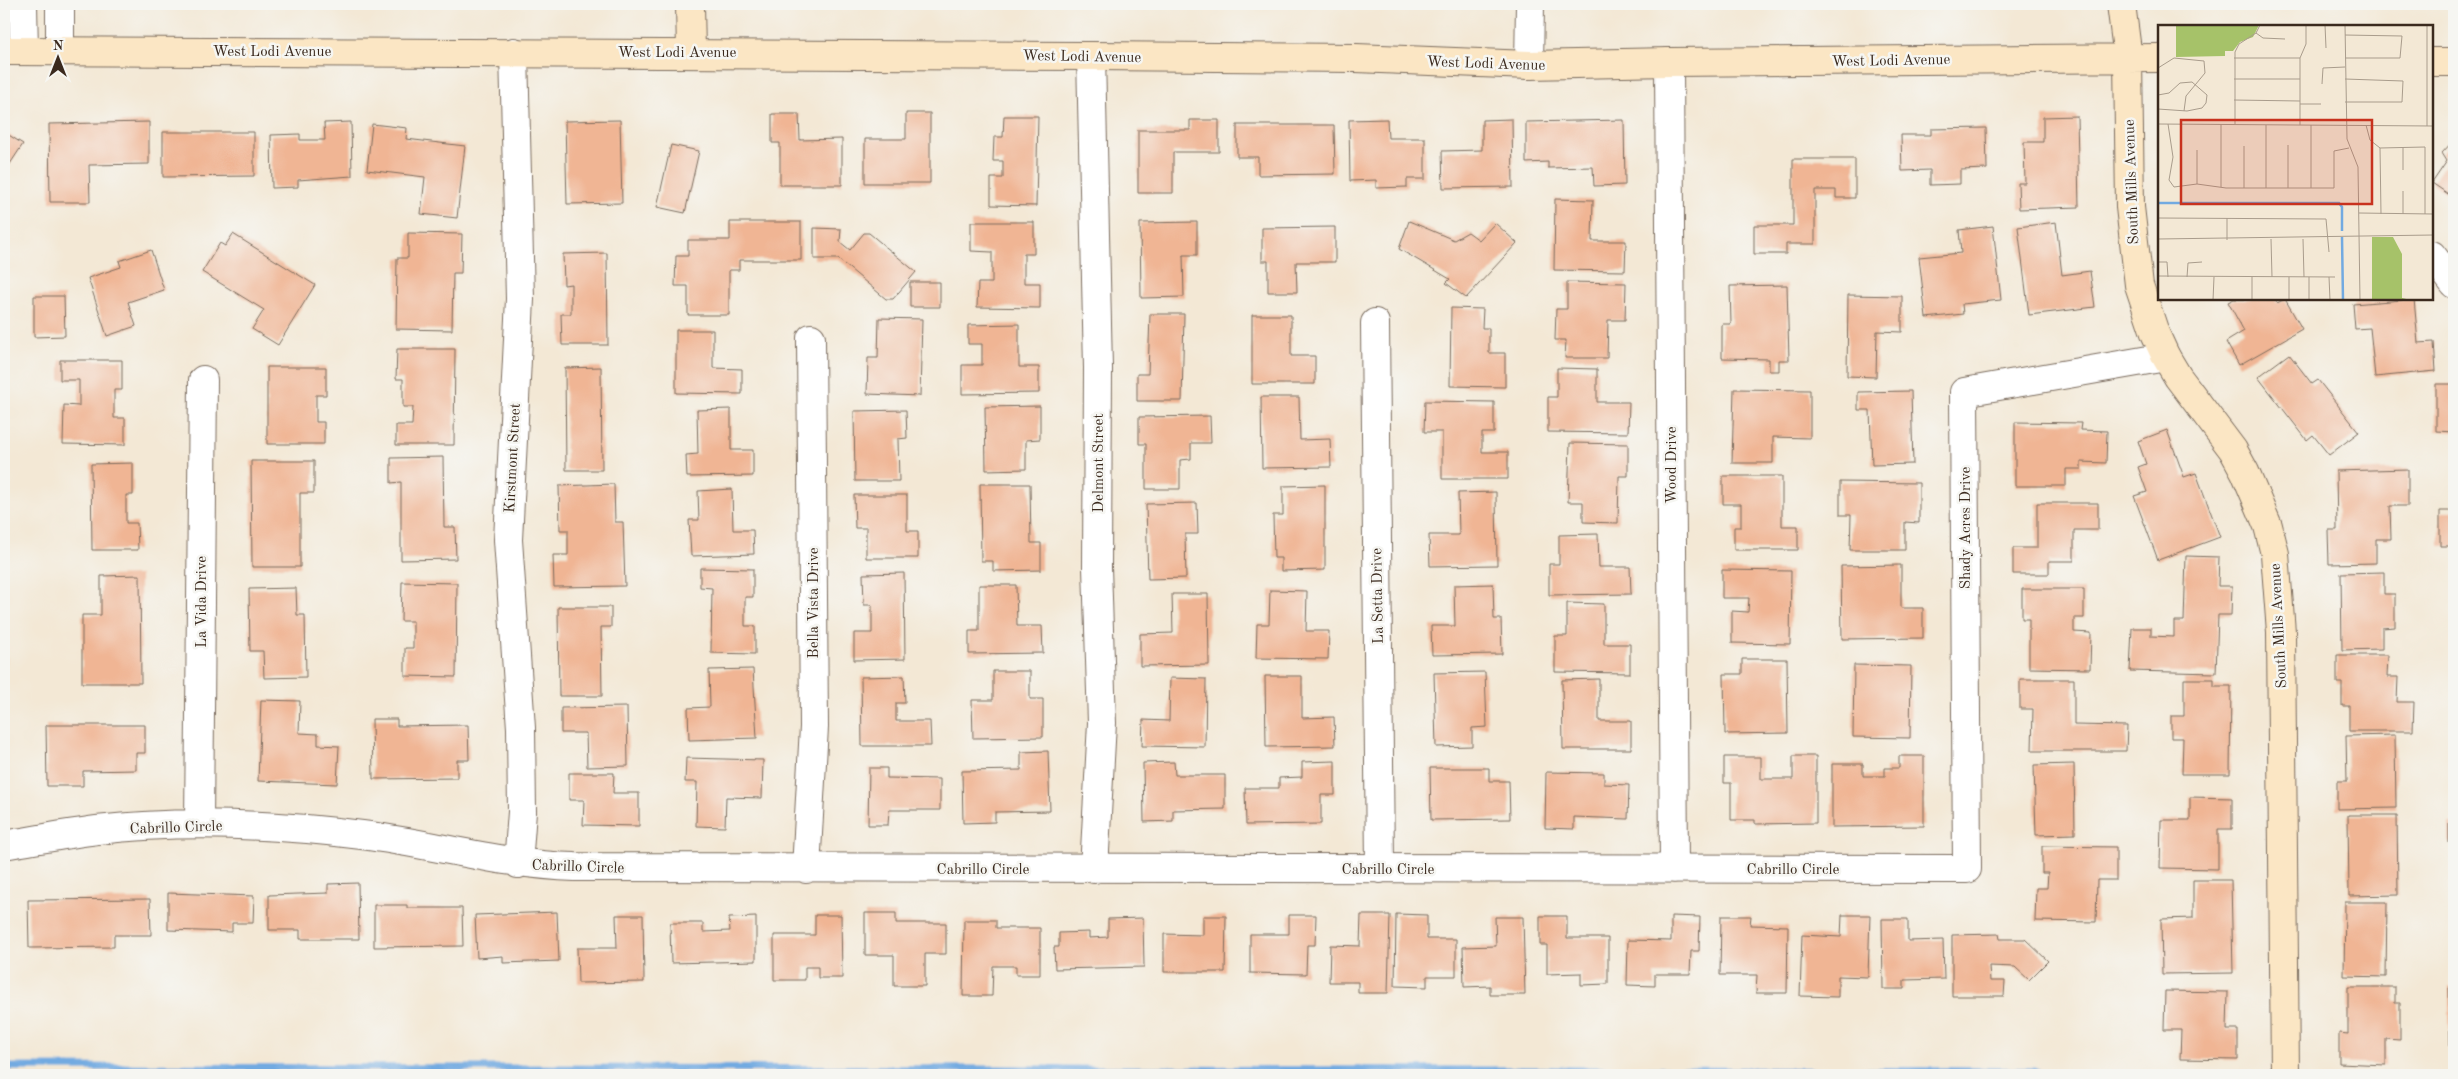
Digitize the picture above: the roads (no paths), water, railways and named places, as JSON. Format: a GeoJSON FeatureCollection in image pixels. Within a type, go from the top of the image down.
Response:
{"type":"FeatureCollection","features":[{"type":"Feature","properties":{"kind":"main road"},"geometry":{"type":"LineString","coordinates":[[690,4],[691,52]]}},
{"type":"Feature","properties":{"kind":"main road","name":"South Mills Avenue"},"geometry":{"type":"LineString","coordinates":[[2121,4],[2128,58],[2130,207],[2135,263],[2150,318],[2166,356],[2178,377],[2233,450],[2245,472],[2268,526],[2275,554],[2281,632],[2285,1075]]}},
{"type":"Feature","properties":{"kind":"main road","name":"West Lodi Avenue"},"geometry":{"type":"LineString","coordinates":[[14,51],[691,52],[1356,58],[1529,66],[1669,62],[2158,58]]}},
{"type":"Feature","properties":{"kind":"main road"},"geometry":{"type":"LineString","coordinates":[[2433,62],[2454,62]]}},
{"type":"Feature","properties":{"kind":"street"},"geometry":{"type":"LineString","coordinates":[[14,51],[23,4]]}},
{"type":"Feature","properties":{"kind":"street"},"geometry":{"type":"LineString","coordinates":[[60,4],[60,51]]}},
{"type":"Feature","properties":{"kind":"street"},"geometry":{"type":"LineString","coordinates":[[1529,66],[1530,4]]}},
{"type":"Feature","properties":{"kind":"street","name":"Kirstmont Street"},"geometry":{"type":"LineString","coordinates":[[514,52],[520,300],[508,540],[521,728],[522,812],[518,864]]}},
{"type":"Feature","properties":{"kind":"street","name":"Delmont Street"},"geometry":{"type":"LineString","coordinates":[[1091,56],[1098,368],[1097,566],[1102,723],[1094,869]]}},
{"type":"Feature","properties":{"kind":"street","name":"Wood Drive"},"geometry":{"type":"LineString","coordinates":[[1669,62],[1674,869]]}},
{"type":"Feature","properties":{"kind":"street"},"geometry":{"type":"LineString","coordinates":[[2433,256],[2454,284]]}},
{"type":"Feature","properties":{"kind":"street","name":"La Setta Drive"},"geometry":{"type":"LineString","coordinates":[[1374,323],[1380,869]]}},
{"type":"Feature","properties":{"kind":"street","name":"Bella Vista Drive"},"geometry":{"type":"LineString","coordinates":[[806,869],[814,727],[811,338]]}},
{"type":"Feature","properties":{"kind":"street","name":"Shady Acres Drive"},"geometry":{"type":"LineString","coordinates":[[1967,869],[1964,392],[2166,356]]}},
{"type":"Feature","properties":{"kind":"street","name":"La Vida Drive"},"geometry":{"type":"LineString","coordinates":[[199,824],[203,380]]}},
{"type":"Feature","properties":{"kind":"street","name":"Cabrillo Circle"},"geometry":{"type":"LineString","coordinates":[[4,845],[98,830],[199,824],[363,835],[518,864],[575,868],[1967,869]]}},
{"type":"Feature","properties":{"kind":"waterway"},"geometry":{"type":"LineString","coordinates":[[4,1067],[2033,1071],[2042,1075]]}}]}
